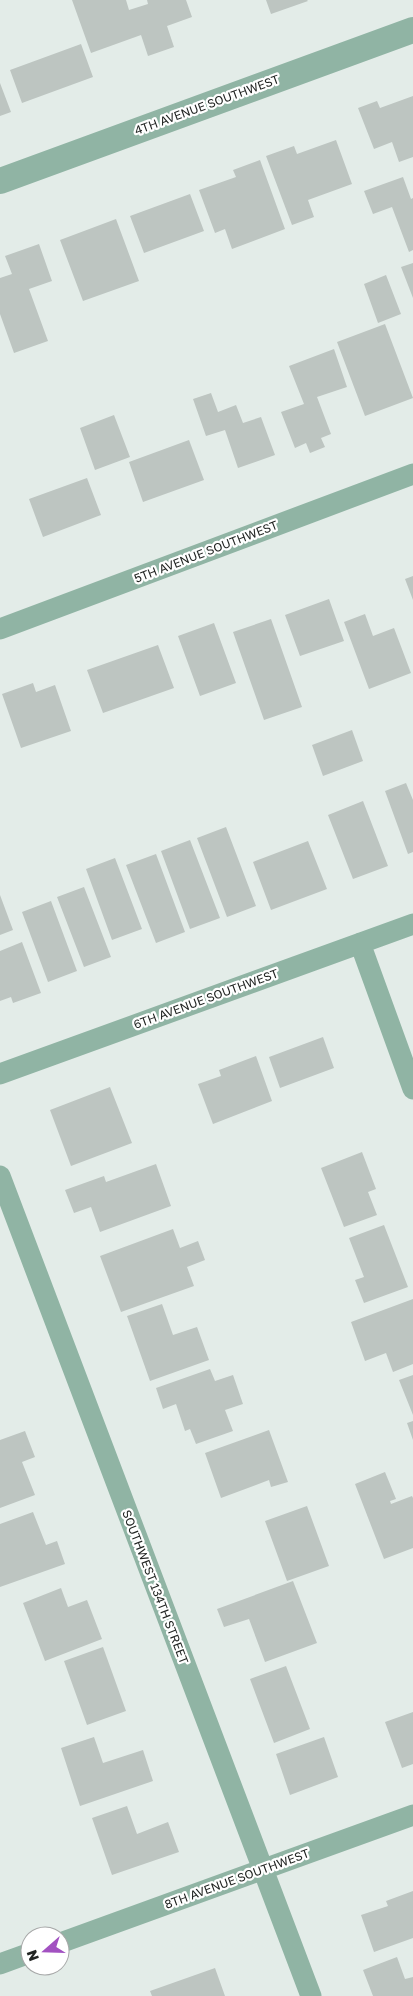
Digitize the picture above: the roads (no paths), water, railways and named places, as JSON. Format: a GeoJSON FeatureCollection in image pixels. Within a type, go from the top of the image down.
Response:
{"type":"FeatureCollection","features":[{"type":"Feature","properties":{"kind":"street","name":"4TH AVENUE SOUTHWEST"},"geometry":{"type":"LineString","coordinates":[[0,181],[413,30]]}},
{"type":"Feature","properties":{"kind":"street","name":"5TH AVENUE SOUTHWEST"},"geometry":{"type":"LineString","coordinates":[[0,629],[413,474]]}},
{"type":"Feature","properties":{"kind":"street","name":"6TH AVENUE SOUTHWEST"},"geometry":{"type":"LineString","coordinates":[[0,1074],[413,924]]}},
{"type":"Feature","properties":{"kind":"street"},"geometry":{"type":"LineString","coordinates":[[360,943],[413,1089]]}},
{"type":"Feature","properties":{"kind":"street","name":"SOUTHWEST 134TH STREET"},"geometry":{"type":"LineString","coordinates":[[0,1176],[311,1996]]}},
{"type":"Feature","properties":{"kind":"street","name":"8TH AVENUE SOUTHWEST"},"geometry":{"type":"LineString","coordinates":[[70,1939],[413,1815]]}},
{"type":"Feature","properties":{"kind":"street"},"geometry":{"type":"LineString","coordinates":[[0,1964],[20,1957]]}}]}
